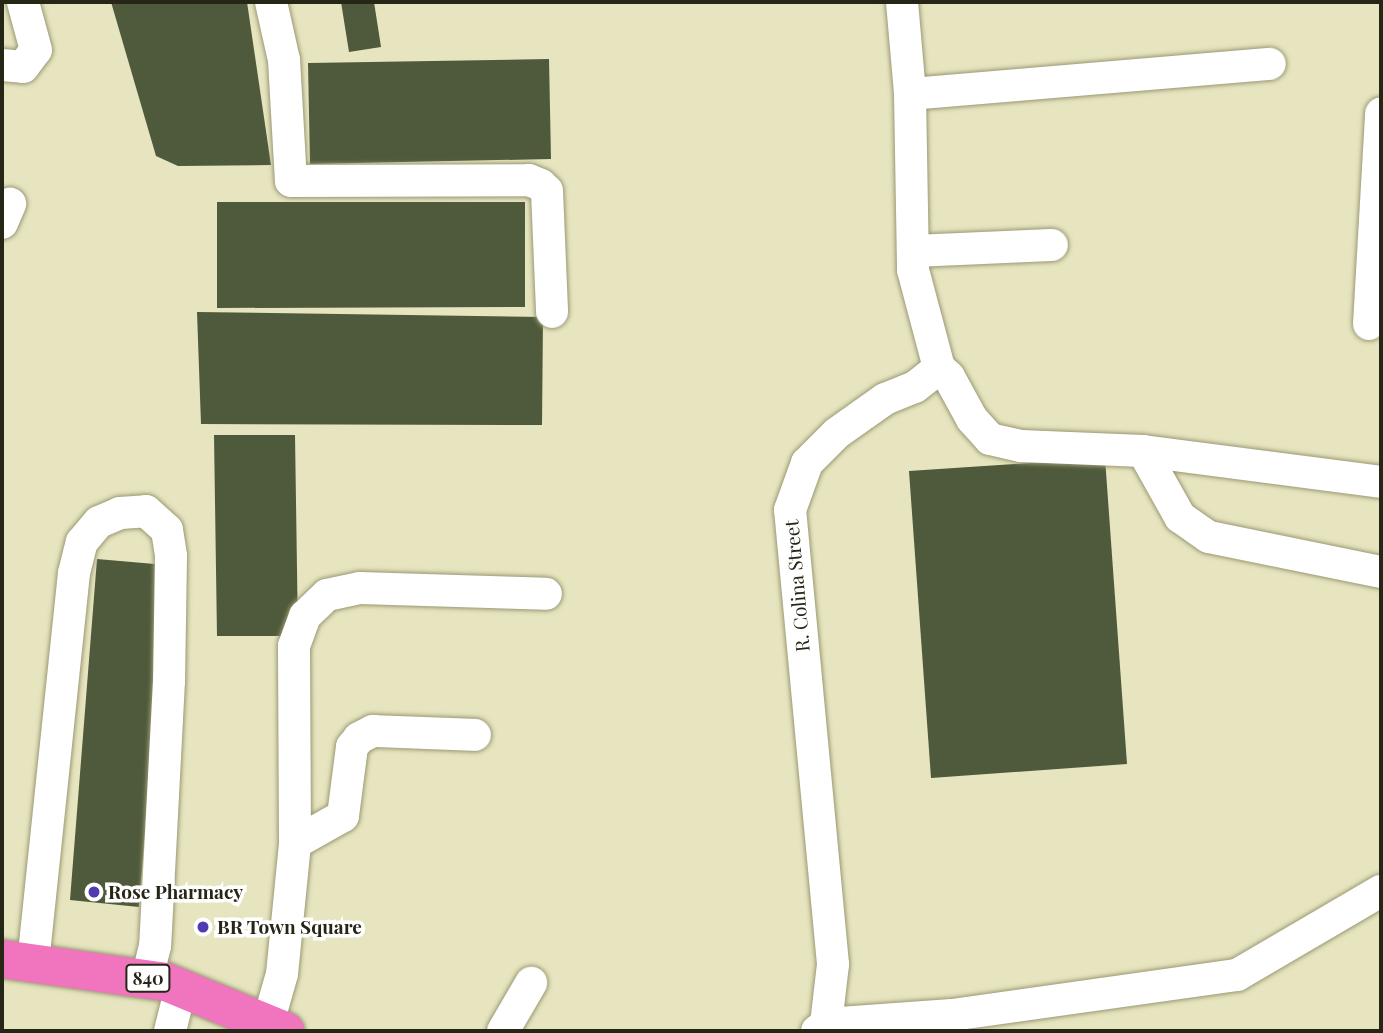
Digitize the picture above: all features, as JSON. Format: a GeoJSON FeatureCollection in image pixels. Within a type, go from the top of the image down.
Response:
{"type":"FeatureCollection","features":[{"type":"Feature","properties":{"kind":"highway","name":"840"},"geometry":{"type":"LineString","coordinates":[[17,961],[164,982],[277,1027]]}},
{"type":"Feature","properties":{"kind":"street"},"geometry":{"type":"LineString","coordinates":[[2,65],[23,67],[36,51],[23,2]]}},
{"type":"Feature","properties":{"kind":"street"},"geometry":{"type":"LineString","coordinates":[[271,2],[284,60],[291,181],[529,180],[541,185],[547,191],[552,312]]}},
{"type":"Feature","properties":{"kind":"street"},"geometry":{"type":"LineString","coordinates":[[902,2],[910,94],[913,251],[918,297],[939,368],[949,377],[972,419],[990,439],[1021,446],[1143,451],[1381,482]]}},
{"type":"Feature","properties":{"kind":"street"},"geometry":{"type":"LineString","coordinates":[[910,94],[1270,64]]}},
{"type":"Feature","properties":{"kind":"street"},"geometry":{"type":"LineString","coordinates":[[1369,324],[1381,113]]}},
{"type":"Feature","properties":{"kind":"street"},"geometry":{"type":"LineString","coordinates":[[913,251],[1052,245]]}},
{"type":"Feature","properties":{"kind":"street","name":"R. Colina Street"},"geometry":{"type":"LineString","coordinates":[[821,1028],[832,951],[790,510],[807,463],[837,433],[886,399],[915,387],[939,368]]}},
{"type":"Feature","properties":{"kind":"street"},"geometry":{"type":"LineString","coordinates":[[1143,451],[1180,517],[1209,537],[1381,572]]}},
{"type":"Feature","properties":{"kind":"street"},"geometry":{"type":"LineString","coordinates":[[17,961],[74,573],[82,542],[99,522],[120,513],[146,511],[167,530],[171,556],[155,946],[164,982],[170,1031]]}},
{"type":"Feature","properties":{"kind":"street"},"geometry":{"type":"LineString","coordinates":[[277,1027],[295,844],[294,646],[304,616],[327,595],[360,588],[546,594]]}},
{"type":"Feature","properties":{"kind":"street"},"geometry":{"type":"LineString","coordinates":[[295,844],[343,816],[352,747],[359,738],[373,731],[475,735]]}},
{"type":"Feature","properties":{"kind":"street"},"geometry":{"type":"LineString","coordinates":[[821,1028],[952,1015],[1237,975],[1381,891]]}},
{"type":"Feature","properties":{"kind":"street"},"geometry":{"type":"LineString","coordinates":[[503,1031],[531,983]]}},
{"type":"Feature","properties":{"kind":"building"},"geometry":{"type":"Polygon","coordinates":[[[111,2],[247,2],[271,165],[178,166],[156,156],[111,2]]]}},
{"type":"Feature","properties":{"kind":"building"},"geometry":{"type":"Polygon","coordinates":[[[341,2],[374,2],[381,47],[349,52],[341,2]]]}},
{"type":"Feature","properties":{"kind":"building"},"geometry":{"type":"Polygon","coordinates":[[[549,59],[551,159],[310,164],[308,63],[549,59]]]}},
{"type":"Feature","properties":{"kind":"building"},"geometry":{"type":"Polygon","coordinates":[[[217,202],[525,202],[525,307],[217,308],[217,202]]]}},
{"type":"Feature","properties":{"kind":"building"},"geometry":{"type":"Polygon","coordinates":[[[197,312],[543,317],[542,425],[201,424],[197,312]]]}},
{"type":"Feature","properties":{"kind":"building"},"geometry":{"type":"Polygon","coordinates":[[[214,435],[295,435],[298,636],[217,636],[214,435]]]}},
{"type":"Feature","properties":{"kind":"building"},"geometry":{"type":"Polygon","coordinates":[[[1105,458],[1127,764],[931,778],[909,471],[1105,458]]]}},
{"type":"Feature","properties":{"kind":"building"},"geometry":{"type":"Polygon","coordinates":[[[97,559],[166,565],[139,907],[70,900],[97,559]]]}},
{"type":"Feature","properties":{"kind":"place","name":"Rose Pharmacy"},"geometry":{"type":"Point","coordinates":[94,892]}},
{"type":"Feature","properties":{"kind":"place","name":"BR Town Square"},"geometry":{"type":"Point","coordinates":[203,927]}}]}
